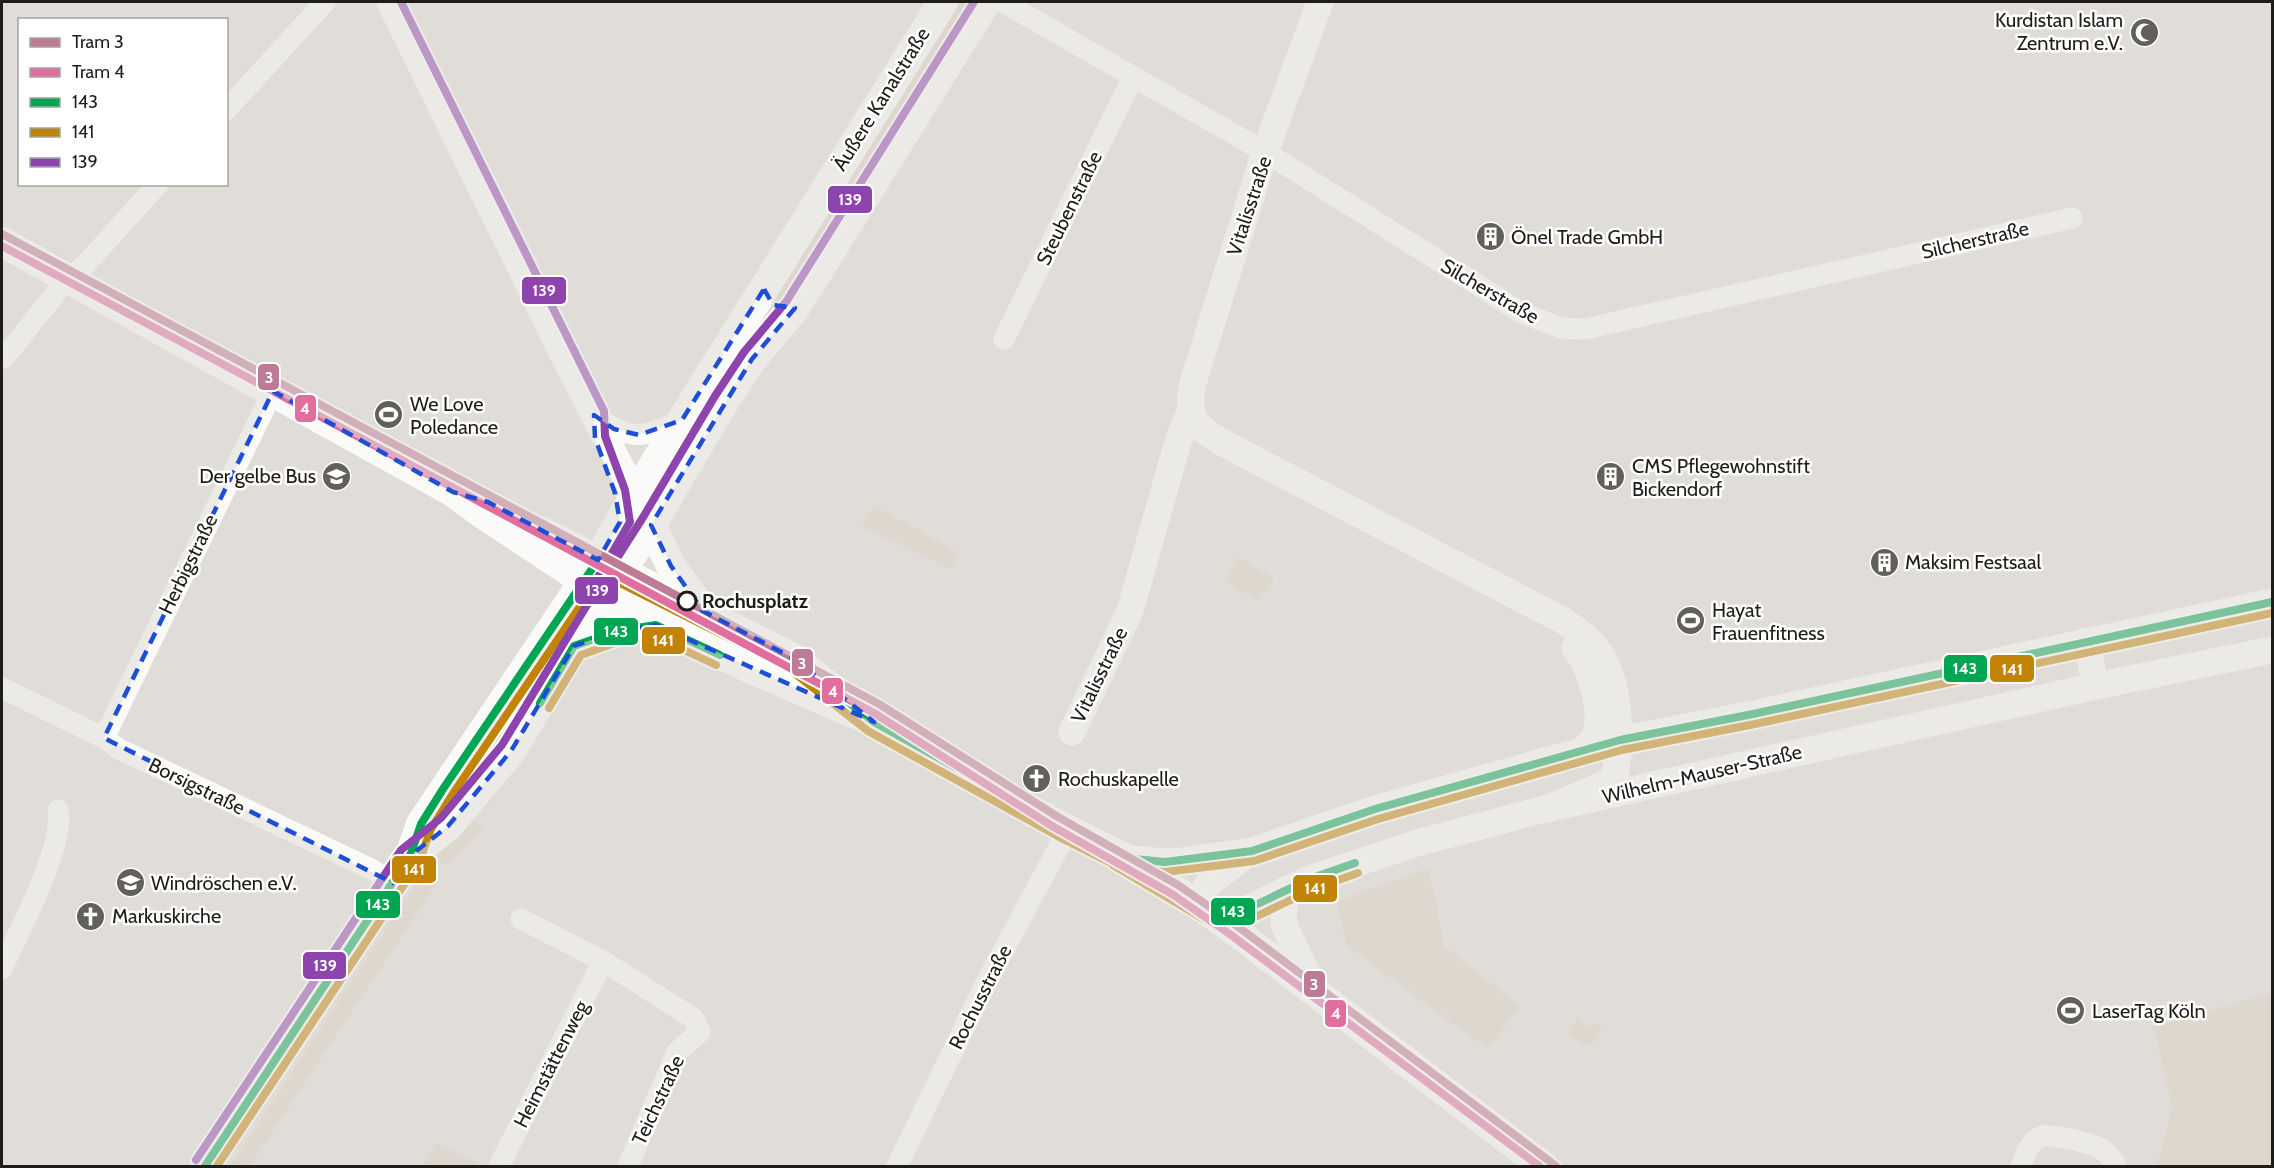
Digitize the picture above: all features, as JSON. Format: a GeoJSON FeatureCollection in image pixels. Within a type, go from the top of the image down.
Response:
{"type":"FeatureCollection","features":[{"type":"Feature","properties":{"kind":"main road","name":"Äußere Kanalstraße"},"geometry":{"type":"LineString","coordinates":[[410,856],[448,826],[510,751],[574,646],[602,577],[620,522],[635,495],[943,2]]}},
{"type":"Feature","properties":{"kind":"main road","name":"Äußere Kanalstraße"},"geometry":{"type":"LineString","coordinates":[[205,1167],[393,883],[410,856],[421,824],[485,726],[602,577],[651,525],[724,402],[752,359],[795,308],[986,2]]}},
{"type":"Feature","properties":{"kind":"main road"},"geometry":{"type":"LineString","coordinates":[[2,242],[453,492],[488,502],[602,577],[656,625],[874,722],[1068,830],[1124,858],[1206,911],[1543,1167]]}},
{"type":"Feature","properties":{"kind":"main road"},"geometry":{"type":"LineString","coordinates":[[764,289],[766,300],[773,306],[795,308]]}},
{"type":"Feature","properties":{"kind":"main road"},"geometry":{"type":"LineString","coordinates":[[651,525],[671,566],[703,611]]}},
{"type":"Feature","properties":{"kind":"main road"},"geometry":{"type":"LineString","coordinates":[[602,577],[703,611],[793,657],[874,722]]}},
{"type":"Feature","properties":{"kind":"main road"},"geometry":{"type":"LineString","coordinates":[[574,646],[617,631],[656,625]]}},
{"type":"Feature","properties":{"kind":"main road"},"geometry":{"type":"LineString","coordinates":[[485,726],[493,751],[504,753],[510,751]]}},
{"type":"Feature","properties":{"kind":"street"},"geometry":{"type":"LineString","coordinates":[[228,108],[325,2]]}},
{"type":"Feature","properties":{"kind":"street"},"geometry":{"type":"LineString","coordinates":[[390,2],[594,415],[651,525]]}},
{"type":"Feature","properties":{"kind":"street","name":"Silcherstraße"},"geometry":{"type":"LineString","coordinates":[[1003,2],[1265,152],[1517,310],[1541,322],[1561,328],[1585,329],[2072,218]]}},
{"type":"Feature","properties":{"kind":"street","name":"Vitalisstraße"},"geometry":{"type":"LineString","coordinates":[[1072,732],[1130,611],[1179,438],[1190,413],[1192,386],[1265,152],[1320,2]]}},
{"type":"Feature","properties":{"kind":"street","name":"Steubenstraße"},"geometry":{"type":"LineString","coordinates":[[1004,339],[1133,77]]}},
{"type":"Feature","properties":{"kind":"street"},"geometry":{"type":"LineString","coordinates":[[2,358],[67,279],[86,265],[156,186]]}},
{"type":"Feature","properties":{"kind":"street","name":"Herbigstraße"},"geometry":{"type":"LineString","coordinates":[[104,738],[273,391]]}},
{"type":"Feature","properties":{"kind":"street"},"geometry":{"type":"LineString","coordinates":[[1190,413],[1199,425],[1225,444],[1564,621],[1588,639],[1603,659],[1618,710],[1620,740],[1615,777],[1607,783],[1547,809]]}},
{"type":"Feature","properties":{"kind":"street"},"geometry":{"type":"LineString","coordinates":[[594,415],[614,429],[630,435],[649,435],[682,420]]}},
{"type":"Feature","properties":{"kind":"street"},"geometry":{"type":"LineString","coordinates":[[594,415],[595,438],[615,493],[620,522]]}},
{"type":"Feature","properties":{"kind":"street"},"geometry":{"type":"LineString","coordinates":[[1124,858],[1165,862],[1182,861],[1252,850],[1375,809],[1620,740],[1798,705],[2272,602]]}},
{"type":"Feature","properties":{"kind":"street"},"geometry":{"type":"LineString","coordinates":[[1530,605],[1577,650],[1589,671],[1597,711],[1597,728],[1594,739],[1582,751]]}},
{"type":"Feature","properties":{"kind":"street"},"geometry":{"type":"LineString","coordinates":[[2086,641],[2096,686]]}},
{"type":"Feature","properties":{"kind":"street","name":"Wilhelm-Mauser-Straße"},"geometry":{"type":"LineString","coordinates":[[1206,911],[1247,909],[1312,878],[1416,843],[1547,809],[2096,686],[2272,651]]}},
{"type":"Feature","properties":{"kind":"street","name":"Borsigstraße"},"geometry":{"type":"LineString","coordinates":[[2,688],[104,738],[119,749],[371,869],[393,883]]}},
{"type":"Feature","properties":{"kind":"street"},"geometry":{"type":"LineString","coordinates":[[2,969],[52,858],[60,829],[58,810]]}},
{"type":"Feature","properties":{"kind":"street","name":"Rochusstraße"},"geometry":{"type":"LineString","coordinates":[[897,1167],[987,981],[1068,830]]}},
{"type":"Feature","properties":{"kind":"street"},"geometry":{"type":"LineString","coordinates":[[1301,835],[1312,878]]}},
{"type":"Feature","properties":{"kind":"street"},"geometry":{"type":"LineString","coordinates":[[1206,911],[1207,885],[1252,850]]}},
{"type":"Feature","properties":{"kind":"street"},"geometry":{"type":"LineString","coordinates":[[1286,890],[1282,916],[1285,927],[1316,993]]}},
{"type":"Feature","properties":{"kind":"street"},"geometry":{"type":"LineString","coordinates":[[521,919],[603,961]]}},
{"type":"Feature","properties":{"kind":"street","name":"Teichstraße"},"geometry":{"type":"LineString","coordinates":[[603,961],[693,1018],[700,1032],[677,1052],[627,1167]]}},
{"type":"Feature","properties":{"kind":"street","name":"Heimstättenweg"},"geometry":{"type":"LineString","coordinates":[[500,1167],[603,961]]}},
{"type":"Feature","properties":{"kind":"street"},"geometry":{"type":"LineString","coordinates":[[2021,1167],[2031,1143],[2045,1135],[2095,1146],[2106,1153],[2116,1167]]}},
{"type":"Feature","properties":{"kind":"highlighted area"},"geometry":{"type":"Polygon","coordinates":[[[764,289],[773,305],[795,308],[752,359],[651,525],[671,566],[703,611],[793,658],[874,722],[656,625],[617,631],[574,646],[511,751],[448,826],[410,856],[393,883],[104,738],[273,391],[453,492],[488,502],[598,560],[620,522],[615,493],[595,438],[594,415],[614,429],[639,435],[682,420],[764,289]]]}},
{"type":"Feature","properties":{"kind":"shaded area"},"geometry":{"type":"Polygon","coordinates":[[[954,2],[976,2],[805,271],[781,300],[775,299],[954,2]]]}},
{"type":"Feature","properties":{"kind":"shaded area"},"geometry":{"type":"Polygon","coordinates":[[[874,506],[960,553],[951,569],[862,527],[874,506]]]}},
{"type":"Feature","properties":{"kind":"shaded area"},"geometry":{"type":"Polygon","coordinates":[[[1238,557],[1274,578],[1260,601],[1224,581],[1238,557]]]}},
{"type":"Feature","properties":{"kind":"shaded area"},"geometry":{"type":"Polygon","coordinates":[[[474,822],[484,828],[449,866],[440,862],[439,854],[474,822]]]}},
{"type":"Feature","properties":{"kind":"shaded area"},"geometry":{"type":"Polygon","coordinates":[[[1429,868],[1444,946],[1520,1006],[1487,1049],[1346,945],[1338,901],[1429,868]]]}},
{"type":"Feature","properties":{"kind":"shaded area"},"geometry":{"type":"Polygon","coordinates":[[[425,875],[438,882],[250,1166],[230,1166],[420,877],[425,875]]]}},
{"type":"Feature","properties":{"kind":"shaded area"},"geometry":{"type":"Polygon","coordinates":[[[2272,993],[2272,1166],[2157,1166],[2172,1105],[2153,1026],[2272,993]]]}},
{"type":"Feature","properties":{"kind":"shaded area"},"geometry":{"type":"Polygon","coordinates":[[[1578,1017],[1585,1027],[1590,1027],[1593,1022],[1602,1029],[1593,1043],[1584,1045],[1568,1033],[1578,1017]]]}},
{"type":"Feature","properties":{"kind":"shaded area"},"geometry":{"type":"Polygon","coordinates":[[[436,1142],[479,1164],[478,1166],[423,1166],[436,1142]]]}},
{"type":"Feature","properties":{"kind":"tram line","name":"3"},"geometry":{"type":"LineString","coordinates":[[2,234],[879,704],[1058,817],[1178,885],[1237,926],[1556,1166]]}},
{"type":"Feature","properties":{"kind":"tram line","name":"4"},"geometry":{"type":"LineString","coordinates":[[2,246],[874,713],[1052,826],[1172,894],[1231,935],[1539,1166]]}},
{"type":"Feature","properties":{"kind":"transit line","name":"139"},"geometry":{"type":"LineString","coordinates":[[401,2],[604,411],[605,436],[625,490],[630,522],[594,584]]}},
{"type":"Feature","properties":{"kind":"transit line","name":"139"},"geometry":{"type":"LineString","coordinates":[[196,1160],[401,850],[441,818],[502,745],[715,396],[744,352],[786,302],[974,2]]}},
{"type":"Feature","properties":{"kind":"transit line","name":"143"},"geometry":{"type":"LineString","coordinates":[[205,1166],[410,856],[421,824],[443,789],[598,560],[793,658],[874,722],[1068,830],[1124,858],[1165,862],[1252,851],[1375,809],[1620,740],[1753,714],[2272,602]]}},
{"type":"Feature","properties":{"kind":"transit line","name":"141"},"geometry":{"type":"LineString","coordinates":[[217,1166],[419,862],[431,829],[452,795],[602,574],[787,667],[868,731],[1063,839],[1121,868],[1165,872],[1254,861],[1378,819],[1622,750],[1755,724],[2272,613]]}},
{"type":"Feature","properties":{"kind":"transit line","name":"143"},"geometry":{"type":"LineString","coordinates":[[540,703],[574,646],[617,631],[656,625],[720,655]]}},
{"type":"Feature","properties":{"kind":"transit line","name":"141"},"geometry":{"type":"LineString","coordinates":[[549,708],[581,655],[620,641],[654,636],[716,665]]}},
{"type":"Feature","properties":{"kind":"transit line","name":"143"},"geometry":{"type":"LineString","coordinates":[[1119,856],[1214,915],[1247,909],[1312,878],[1355,863]]}},
{"type":"Feature","properties":{"kind":"transit line","name":"141"},"geometry":{"type":"LineString","coordinates":[[1113,865],[1214,925],[1251,919],[1316,888],[1358,873]]}},
{"type":"Feature","properties":{"kind":"place","name":"Kurdistan Islam Zentrum e.V."},"geometry":{"type":"Point","coordinates":[2144,32]}},
{"type":"Feature","properties":{"kind":"place","name":"Önel Trade GmbH"},"geometry":{"type":"Point","coordinates":[1490,237]}},
{"type":"Feature","properties":{"kind":"place","name":"We Love Poledance"},"geometry":{"type":"Point","coordinates":[389,415]}},
{"type":"Feature","properties":{"kind":"place","name":"Der gelbe Bus"},"geometry":{"type":"Point","coordinates":[337,476]}},
{"type":"Feature","properties":{"kind":"place","name":"CMS Pflegewohnstift Bickendorf"},"geometry":{"type":"Point","coordinates":[1611,477]}},
{"type":"Feature","properties":{"kind":"place","name":"Maksim Festsaal"},"geometry":{"type":"Point","coordinates":[1884,562]}},
{"type":"Feature","properties":{"kind":"place","name":"Rochusplatz"},"geometry":{"type":"Point","coordinates":[687,601]}},
{"type":"Feature","properties":{"kind":"place","name":"Hayat Frauenfitness"},"geometry":{"type":"Point","coordinates":[1691,621]}},
{"type":"Feature","properties":{"kind":"place","name":"Rochuskapelle"},"geometry":{"type":"Point","coordinates":[1037,779]}},
{"type":"Feature","properties":{"kind":"place","name":"Windröschen e.V."},"geometry":{"type":"Point","coordinates":[130,883]}},
{"type":"Feature","properties":{"kind":"place","name":"Markuskirche"},"geometry":{"type":"Point","coordinates":[91,916]}},
{"type":"Feature","properties":{"kind":"place","name":"LaserTag Köln"},"geometry":{"type":"Point","coordinates":[2071,1011]}}]}
